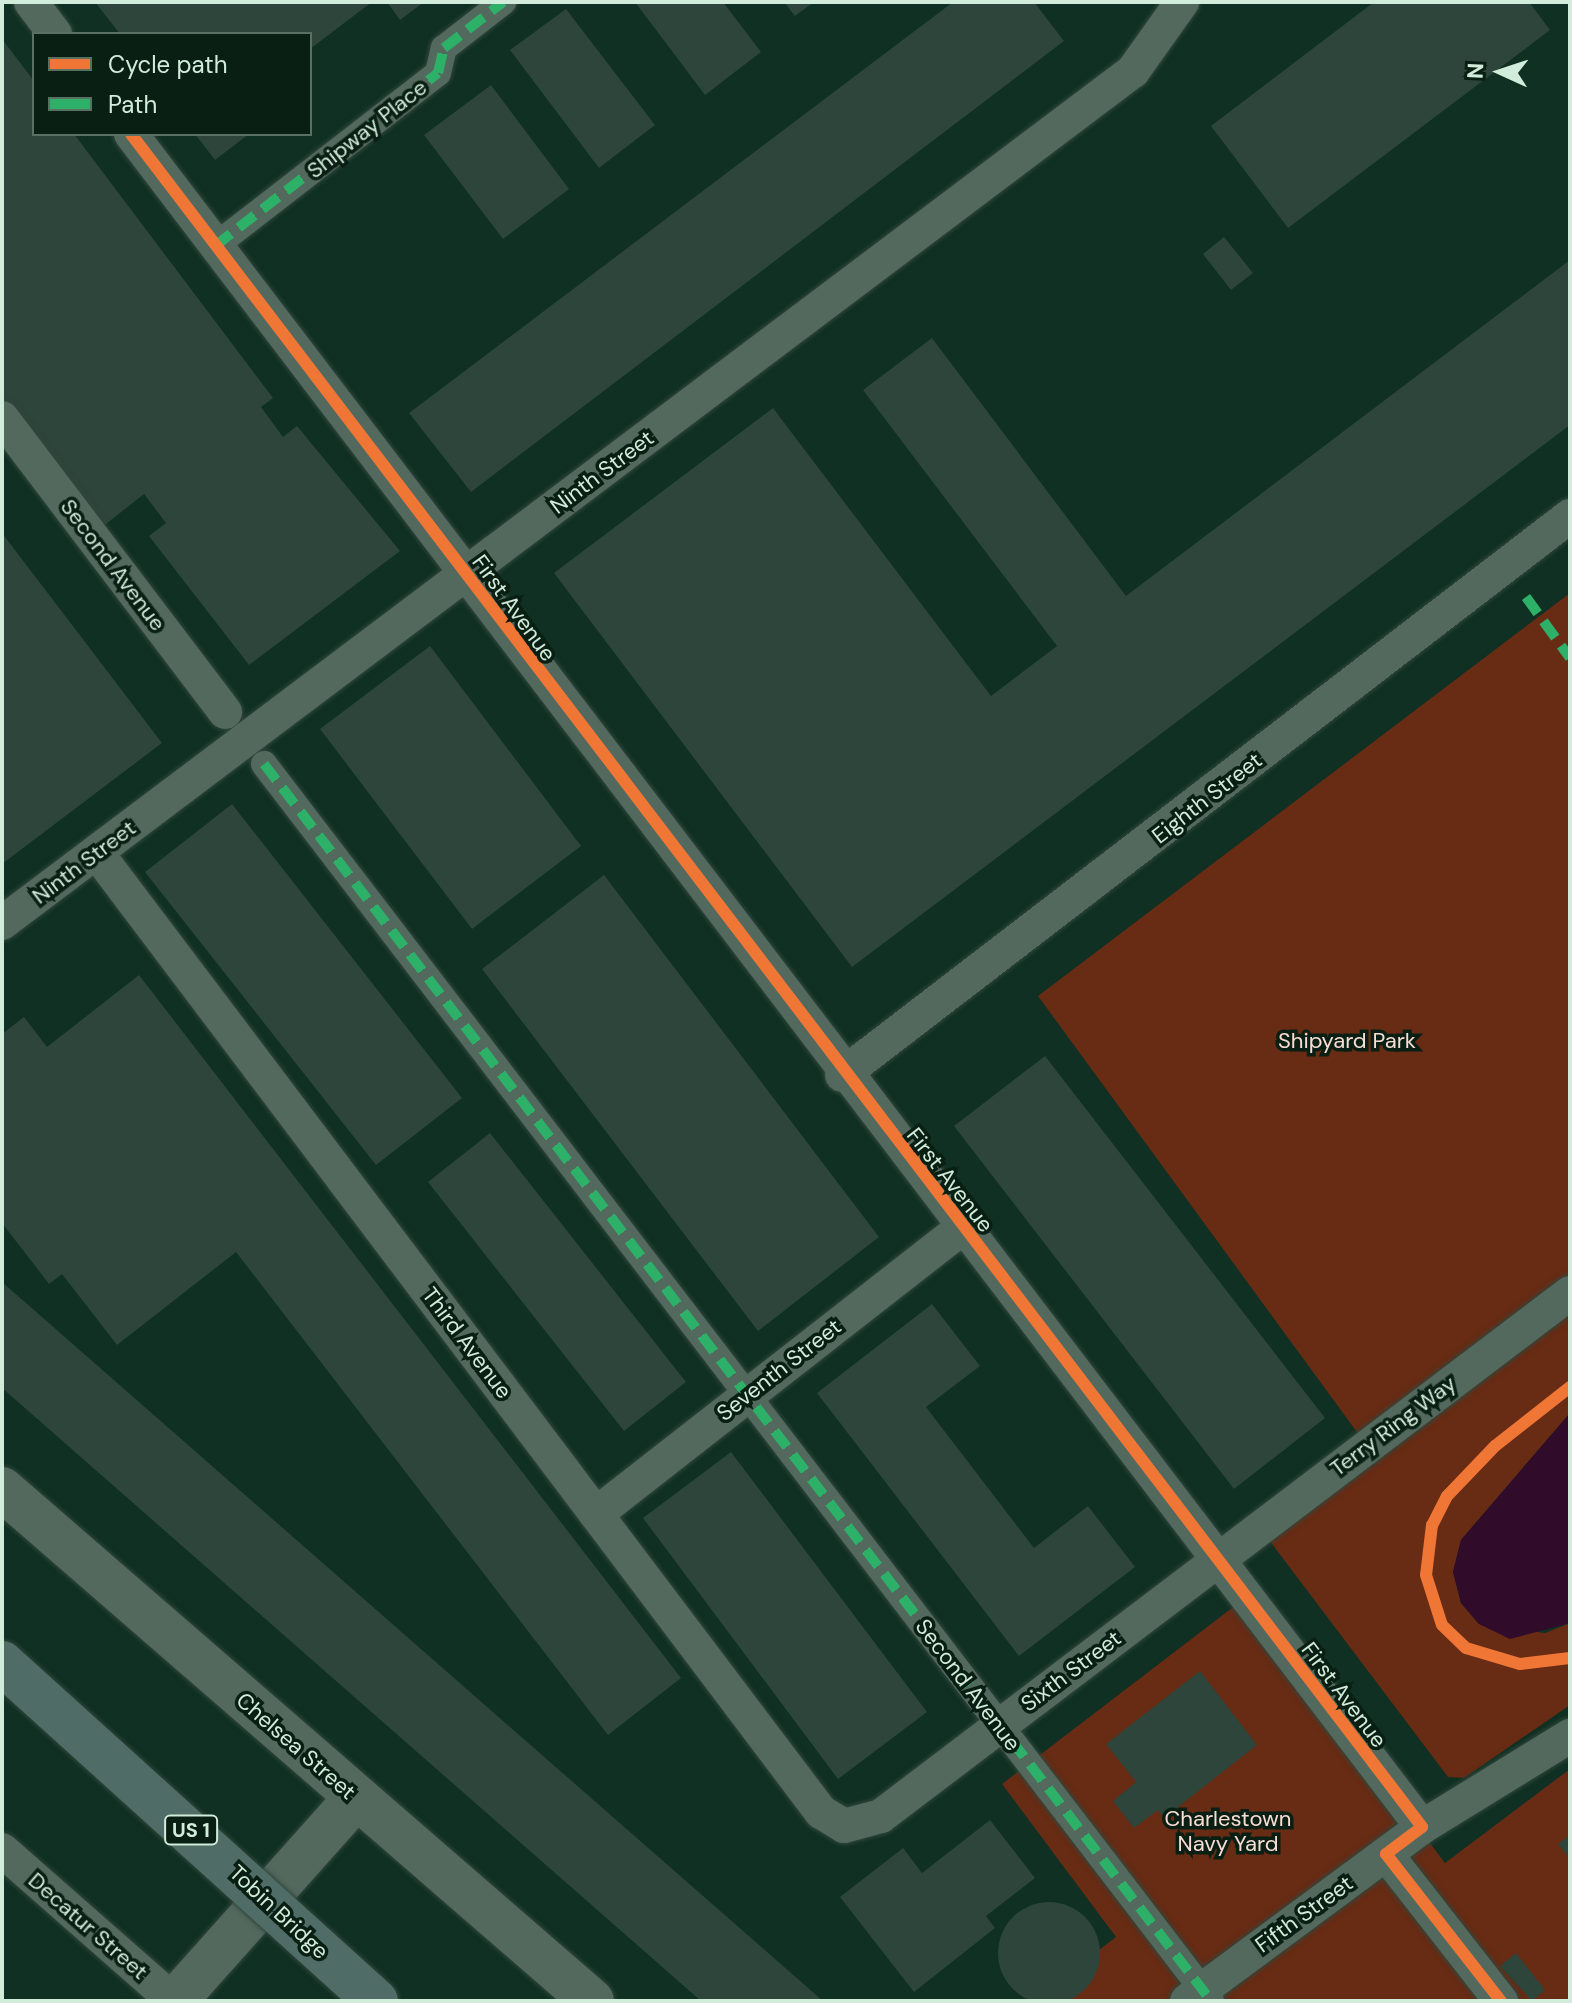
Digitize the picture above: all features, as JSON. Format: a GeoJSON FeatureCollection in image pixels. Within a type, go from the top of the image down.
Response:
{"type":"FeatureCollection","features":[{"type":"Feature","properties":{"kind":"highway","name":"Tobin Bridge"},"geometry":{"type":"LineString","coordinates":[[2,1666],[376,2001]]}},
{"type":"Feature","properties":{"kind":"main road","name":"Chelsea Street"},"geometry":{"type":"LineString","coordinates":[[2,1489],[355,1799],[592,2001]]}},
{"type":"Feature","properties":{"kind":"main road"},"geometry":{"type":"LineString","coordinates":[[174,2001],[355,1799]]}},
{"type":"Feature","properties":{"kind":"street"},"geometry":{"type":"LineString","coordinates":[[31,2],[54,32]]}},
{"type":"Feature","properties":{"kind":"street","name":"Shipway Place"},"geometry":{"type":"LineString","coordinates":[[215,246],[438,73],[444,48],[503,2]]}},
{"type":"Feature","properties":{"kind":"street","name":"Ninth Street"},"geometry":{"type":"LineString","coordinates":[[2,923],[1133,71],[1182,2]]}},
{"type":"Feature","properties":{"kind":"street","name":"First Avenue"},"geometry":{"type":"LineString","coordinates":[[132,136],[842,1075],[963,1227],[1422,1827]]}},
{"type":"Feature","properties":{"kind":"street","name":"Second Avenue"},"geometry":{"type":"LineString","coordinates":[[2,418],[225,712]]}},
{"type":"Feature","properties":{"kind":"street","name":"Eighth Street"},"geometry":{"type":"LineString","coordinates":[[842,1075],[1570,516]]}},
{"type":"Feature","properties":{"kind":"street","name":"Second Avenue"},"geometry":{"type":"LineString","coordinates":[[264,764],[727,1366],[1200,1997]]}},
{"type":"Feature","properties":{"kind":"street","name":"Third Avenue"},"geometry":{"type":"LineString","coordinates":[[97,853],[821,1812],[844,1826]]}},
{"type":"Feature","properties":{"kind":"street","name":"Seventh Street"},"geometry":{"type":"LineString","coordinates":[[596,1514],[963,1227]]}},
{"type":"Feature","properties":{"kind":"street","name":"Terry Ring Way"},"geometry":{"type":"LineString","coordinates":[[1217,1561],[1570,1293]]}},
{"type":"Feature","properties":{"kind":"street","name":"Sixth Street"},"geometry":{"type":"LineString","coordinates":[[844,1826],[881,1816],[1217,1561]]}},
{"type":"Feature","properties":{"kind":"street","name":"Fifth Street"},"geometry":{"type":"LineString","coordinates":[[1200,1997],[1422,1827],[1570,1736]]}},
{"type":"Feature","properties":{"kind":"street","name":"Decatur Street"},"geometry":{"type":"LineString","coordinates":[[2,1850],[174,2001]]}},
{"type":"Feature","properties":{"kind":"street"},"geometry":{"type":"LineString","coordinates":[[1386,1854],[1501,2001]]}},
{"type":"Feature","properties":{"kind":"green space","name":"Shipyard Park"},"geometry":{"type":"Polygon","coordinates":[[[1570,593],[1570,1413],[1461,1540],[1453,1572],[1461,1603],[1479,1624],[1545,1633],[1570,1623],[1570,1705],[1464,1778],[1448,1777],[1266,1536],[1373,1454],[1038,996],[1570,593]]]}},
{"type":"Feature","properties":{"kind":"green space","name":"Charlestown Navy Yard"},"geometry":{"type":"Polygon","coordinates":[[[1245,1598],[1445,1863],[1570,1769],[1570,2001],[1032,2001],[1116,1937],[1002,1784],[1245,1598]]]}},
{"type":"Feature","properties":{"kind":"shaded area"},"geometry":{"type":"Polygon","coordinates":[[[1570,1413],[1570,1623],[1510,1639],[1479,1624],[1461,1603],[1453,1572],[1461,1540],[1570,1413]]]}},
{"type":"Feature","properties":{"kind":"building"},"geometry":{"type":"Polygon","coordinates":[[[95,2],[372,2],[312,47],[312,32],[118,32],[95,2]]]}},
{"type":"Feature","properties":{"kind":"building"},"geometry":{"type":"Polygon","coordinates":[[[387,2],[424,2],[400,20],[387,2]]]}},
{"type":"Feature","properties":{"kind":"building"},"geometry":{"type":"Polygon","coordinates":[[[635,2],[723,2],[761,52],[705,95],[635,2]]]}},
{"type":"Feature","properties":{"kind":"building"},"geometry":{"type":"Polygon","coordinates":[[[784,2],[814,2],[795,16],[784,2]]]}},
{"type":"Feature","properties":{"kind":"building"},"geometry":{"type":"Polygon","coordinates":[[[953,2],[1034,2],[1064,41],[471,492],[409,413],[953,2]]]}},
{"type":"Feature","properties":{"kind":"building"},"geometry":{"type":"Polygon","coordinates":[[[1374,2],[1529,2],[1550,30],[1288,228],[1211,126],[1374,2]]]}},
{"type":"Feature","properties":{"kind":"building"},"geometry":{"type":"Polygon","coordinates":[[[566,9],[655,125],[599,168],[510,50],[566,9]]]}},
{"type":"Feature","properties":{"kind":"building"},"geometry":{"type":"Polygon","coordinates":[[[2,39],[32,78],[32,136],[76,136],[273,398],[261,407],[283,437],[297,426],[400,551],[249,665],[149,536],[166,523],[144,494],[97,531],[2,408],[2,39]]]}},
{"type":"Feature","properties":{"kind":"building"},"geometry":{"type":"Polygon","coordinates":[[[491,85],[569,189],[503,239],[424,135],[491,85]]]}},
{"type":"Feature","properties":{"kind":"building"},"geometry":{"type":"Polygon","coordinates":[[[197,136],[246,136],[215,160],[197,136]]]}},
{"type":"Feature","properties":{"kind":"building"},"geometry":{"type":"Polygon","coordinates":[[[1224,237],[1253,273],[1231,290],[1203,254],[1224,237]]]}},
{"type":"Feature","properties":{"kind":"building"},"geometry":{"type":"Polygon","coordinates":[[[1570,260],[1570,425],[852,967],[554,573],[773,408],[991,696],[1057,646],[863,390],[932,338],[1126,596],[1570,260]]]}},
{"type":"Feature","properties":{"kind":"building"},"geometry":{"type":"Polygon","coordinates":[[[2,533],[162,743],[2,864],[2,533]]]}},
{"type":"Feature","properties":{"kind":"building"},"geometry":{"type":"Polygon","coordinates":[[[430,646],[581,846],[472,929],[320,729],[430,646]]]}},
{"type":"Feature","properties":{"kind":"building"},"geometry":{"type":"Polygon","coordinates":[[[232,804],[462,1098],[376,1165],[145,872],[232,804]]]}},
{"type":"Feature","properties":{"kind":"building"},"geometry":{"type":"Polygon","coordinates":[[[604,875],[879,1237],[758,1331],[482,969],[604,875]]]}},
{"type":"Feature","properties":{"kind":"building"},"geometry":{"type":"Polygon","coordinates":[[[139,975],[681,1678],[608,1735],[236,1252],[117,1345],[62,1274],[49,1284],[2,1223],[2,1034],[24,1017],[47,1047],[139,975]]]}},
{"type":"Feature","properties":{"kind":"building"},"geometry":{"type":"Polygon","coordinates":[[[1045,1056],[1325,1418],[1234,1489],[954,1126],[1045,1056]]]}},
{"type":"Feature","properties":{"kind":"building"},"geometry":{"type":"Polygon","coordinates":[[[490,1133],[686,1382],[624,1431],[428,1182],[490,1133]]]}},
{"type":"Feature","properties":{"kind":"building"},"geometry":{"type":"Polygon","coordinates":[[[2,1282],[823,2001],[701,2001],[2,1388],[2,1282]]]}},
{"type":"Feature","properties":{"kind":"building"},"geometry":{"type":"Polygon","coordinates":[[[932,1304],[980,1366],[926,1407],[1034,1548],[1088,1506],[1135,1567],[1019,1656],[817,1393],[932,1304]]]}},
{"type":"Feature","properties":{"kind":"building"},"geometry":{"type":"Polygon","coordinates":[[[731,1452],[927,1712],[838,1779],[643,1518],[731,1452]]]}},
{"type":"Feature","properties":{"kind":"building"},"geometry":{"type":"Polygon","coordinates":[[[1200,1671],[1257,1745],[1164,1818],[1158,1810],[1134,1828],[1113,1801],[1136,1782],[1106,1744],[1200,1671]]]}},
{"type":"Feature","properties":{"kind":"building"},"geometry":{"type":"Polygon","coordinates":[[[990,1820],[1035,1878],[986,1916],[995,1928],[914,1992],[840,1897],[903,1848],[922,1873],[990,1820]]]}},
{"type":"Feature","properties":{"kind":"building"},"geometry":{"type":"Polygon","coordinates":[[[1570,1835],[1570,1859],[1558,1844],[1570,1835]]]}},
{"type":"Feature","properties":{"kind":"building"},"geometry":{"type":"Polygon","coordinates":[[[1049,1902],[1069,1906],[1085,1917],[1096,1933],[1100,1953],[1096,1973],[1085,1989],[1069,2000],[1049,2004],[1029,2000],[1013,1989],[1002,1973],[998,1953],[1002,1933],[1013,1917],[1029,1906],[1049,1902]]]}},
{"type":"Feature","properties":{"kind":"building"},"geometry":{"type":"Polygon","coordinates":[[[1516,1953],[1545,1990],[1532,2001],[1500,1966],[1516,1953]]]}},
{"type":"Feature","properties":{"kind":"marked path"},"geometry":{"type":"LineString","coordinates":[[215,246],[438,73],[444,48],[503,2]]}},
{"type":"Feature","properties":{"kind":"marked path"},"geometry":{"type":"LineString","coordinates":[[1526,597],[1570,658]]}},
{"type":"Feature","properties":{"kind":"marked path"},"geometry":{"type":"LineString","coordinates":[[264,764],[1211,2001]]}},
{"type":"Feature","properties":{"kind":"cycle path"},"geometry":{"type":"LineString","coordinates":[[133,136],[1422,1827],[1386,1854],[1501,2001]]}},
{"type":"Feature","properties":{"kind":"cycle path"},"geometry":{"type":"LineString","coordinates":[[1570,1387],[1495,1446],[1447,1496],[1432,1525],[1426,1575],[1442,1625],[1466,1648],[1520,1664],[1570,1658]]}}]}
